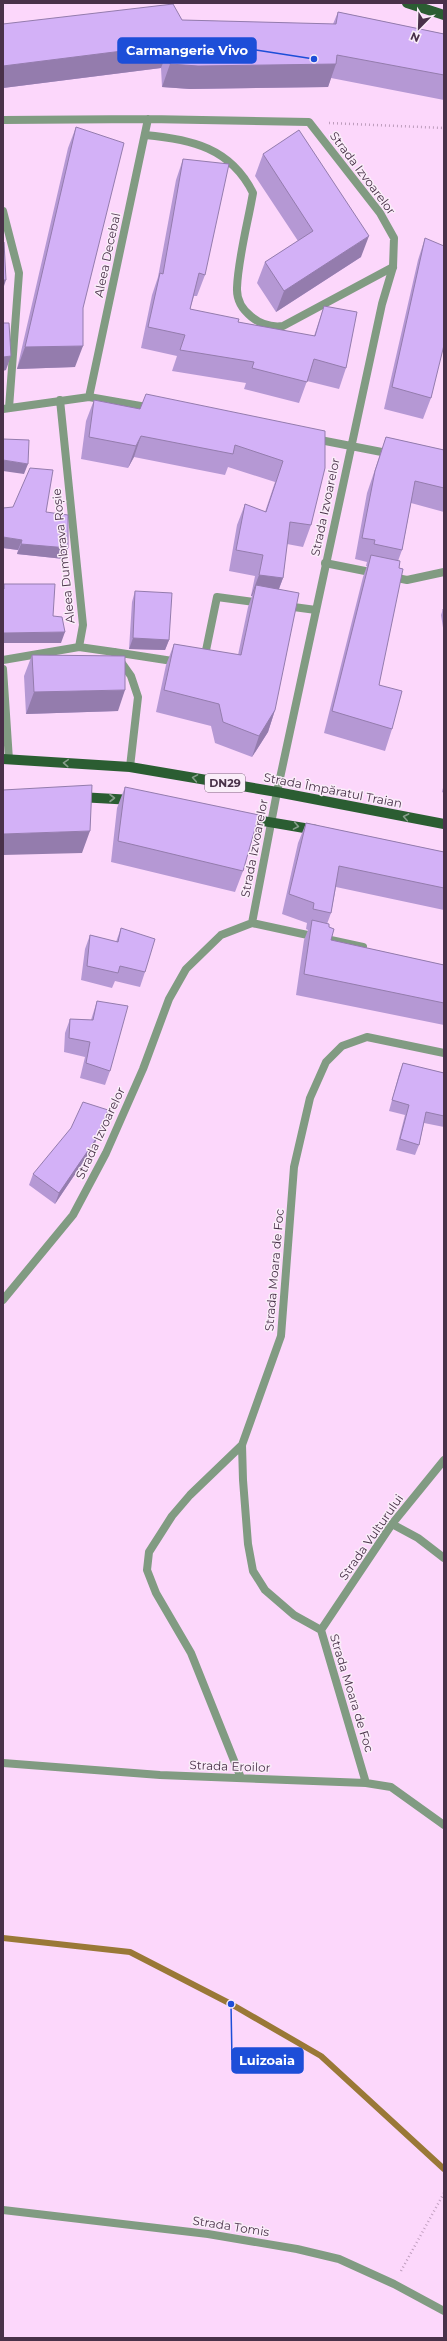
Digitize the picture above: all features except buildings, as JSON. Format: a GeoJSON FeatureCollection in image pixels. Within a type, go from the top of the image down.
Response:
{"type":"FeatureCollection","features":[{"type":"Feature","properties":{"kind":"main road"},"geometry":{"type":"LineString","coordinates":[[407,3],[444,15]]}},
{"type":"Feature","properties":{"kind":"main road","name":"Strada Împăratul Traian"},"geometry":{"type":"LineString","coordinates":[[6,760],[130,767],[277,792],[444,824]]}},
{"type":"Feature","properties":{"kind":"main road"},"geometry":{"type":"LineString","coordinates":[[71,796],[122,798],[146,802]]}},
{"type":"Feature","properties":{"kind":"main road"},"geometry":{"type":"LineString","coordinates":[[232,815],[326,832]]}},
{"type":"Feature","properties":{"kind":"street"},"geometry":{"type":"LineString","coordinates":[[3,120],[148,119],[309,122]]}},
{"type":"Feature","properties":{"kind":"street","name":"Aleea Decebal"},"geometry":{"type":"LineString","coordinates":[[89,397],[148,119]]}},
{"type":"Feature","properties":{"kind":"street","name":"Strada Izvoarelor"},"geometry":{"type":"LineString","coordinates":[[3,1300],[73,1215],[106,1153],[143,1069],[169,1000],[186,969],[221,935],[252,923],[277,792],[350,445],[382,304],[393,267],[394,238],[380,213],[309,122]]}},
{"type":"Feature","properties":{"kind":"street"},"geometry":{"type":"LineString","coordinates":[[145,135],[172,137],[200,143],[225,159],[246,179],[253,193],[237,289],[243,305],[250,317],[264,325],[274,327],[283,326],[393,267]]}},
{"type":"Feature","properties":{"kind":"street"},"geometry":{"type":"LineString","coordinates":[[3,211],[20,273],[6,408],[89,397],[158,409]]}},
{"type":"Feature","properties":{"kind":"street","name":"Aleea Dumbrava Roșie"},"geometry":{"type":"LineString","coordinates":[[60,400],[83,625],[79,648]]}},
{"type":"Feature","properties":{"kind":"street"},"geometry":{"type":"LineString","coordinates":[[304,436],[397,455]]}},
{"type":"Feature","properties":{"kind":"street"},"geometry":{"type":"LineString","coordinates":[[325,563],[407,580],[444,572]]}},
{"type":"Feature","properties":{"kind":"street"},"geometry":{"type":"LineString","coordinates":[[3,660],[79,648],[203,665],[217,597],[316,610]]}},
{"type":"Feature","properties":{"kind":"street"},"geometry":{"type":"LineString","coordinates":[[114,652],[131,676],[138,697],[130,767]]}},
{"type":"Feature","properties":{"kind":"street"},"geometry":{"type":"LineString","coordinates":[[3,668],[6,760]]}},
{"type":"Feature","properties":{"kind":"street"},"geometry":{"type":"LineString","coordinates":[[252,923],[375,950]]}},
{"type":"Feature","properties":{"kind":"street","name":"Strada Moara de Foc"},"geometry":{"type":"LineString","coordinates":[[366,1783],[321,1630],[294,1615],[265,1590],[253,1571],[248,1544],[242,1445],[281,1336],[294,1166],[310,1098],[326,1062],[342,1046],[367,1037],[444,1052]]}},
{"type":"Feature","properties":{"kind":"street"},"geometry":{"type":"LineString","coordinates":[[241,1778],[191,1654],[156,1593],[148,1570],[149,1552],[172,1516],[190,1494],[242,1445]]}},
{"type":"Feature","properties":{"kind":"street","name":"Strada Vulturului"},"geometry":{"type":"LineString","coordinates":[[321,1630],[392,1524],[444,1460]]}},
{"type":"Feature","properties":{"kind":"street"},"geometry":{"type":"LineString","coordinates":[[392,1524],[418,1538],[444,1558]]}},
{"type":"Feature","properties":{"kind":"street","name":"Strada Eroilor"},"geometry":{"type":"LineString","coordinates":[[3,1764],[160,1775],[366,1783],[391,1787],[444,1825]]}},
{"type":"Feature","properties":{"kind":"street","name":"Strada Tomis"},"geometry":{"type":"LineString","coordinates":[[3,2210],[208,2234],[297,2249],[339,2260],[394,2284],[444,2311]]}},
{"type":"Feature","properties":{"kind":"path"},"geometry":{"type":"LineString","coordinates":[[309,122],[444,128]]}},
{"type":"Feature","properties":{"kind":"path"},"geometry":{"type":"LineString","coordinates":[[394,2284],[444,2193]]}},
{"type":"Feature","properties":{"kind":"waterway"},"geometry":{"type":"LineString","coordinates":[[3,1938],[130,1952],[231,2004],[321,2056],[444,2169]]}},
{"type":"Feature","properties":{"kind":"place","name":"Carmangerie Vivo"},"geometry":{"type":"Point","coordinates":[314,59]}},
{"type":"Feature","properties":{"kind":"place","name":"Luizoaia"},"geometry":{"type":"Point","coordinates":[231,2004]}}]}
